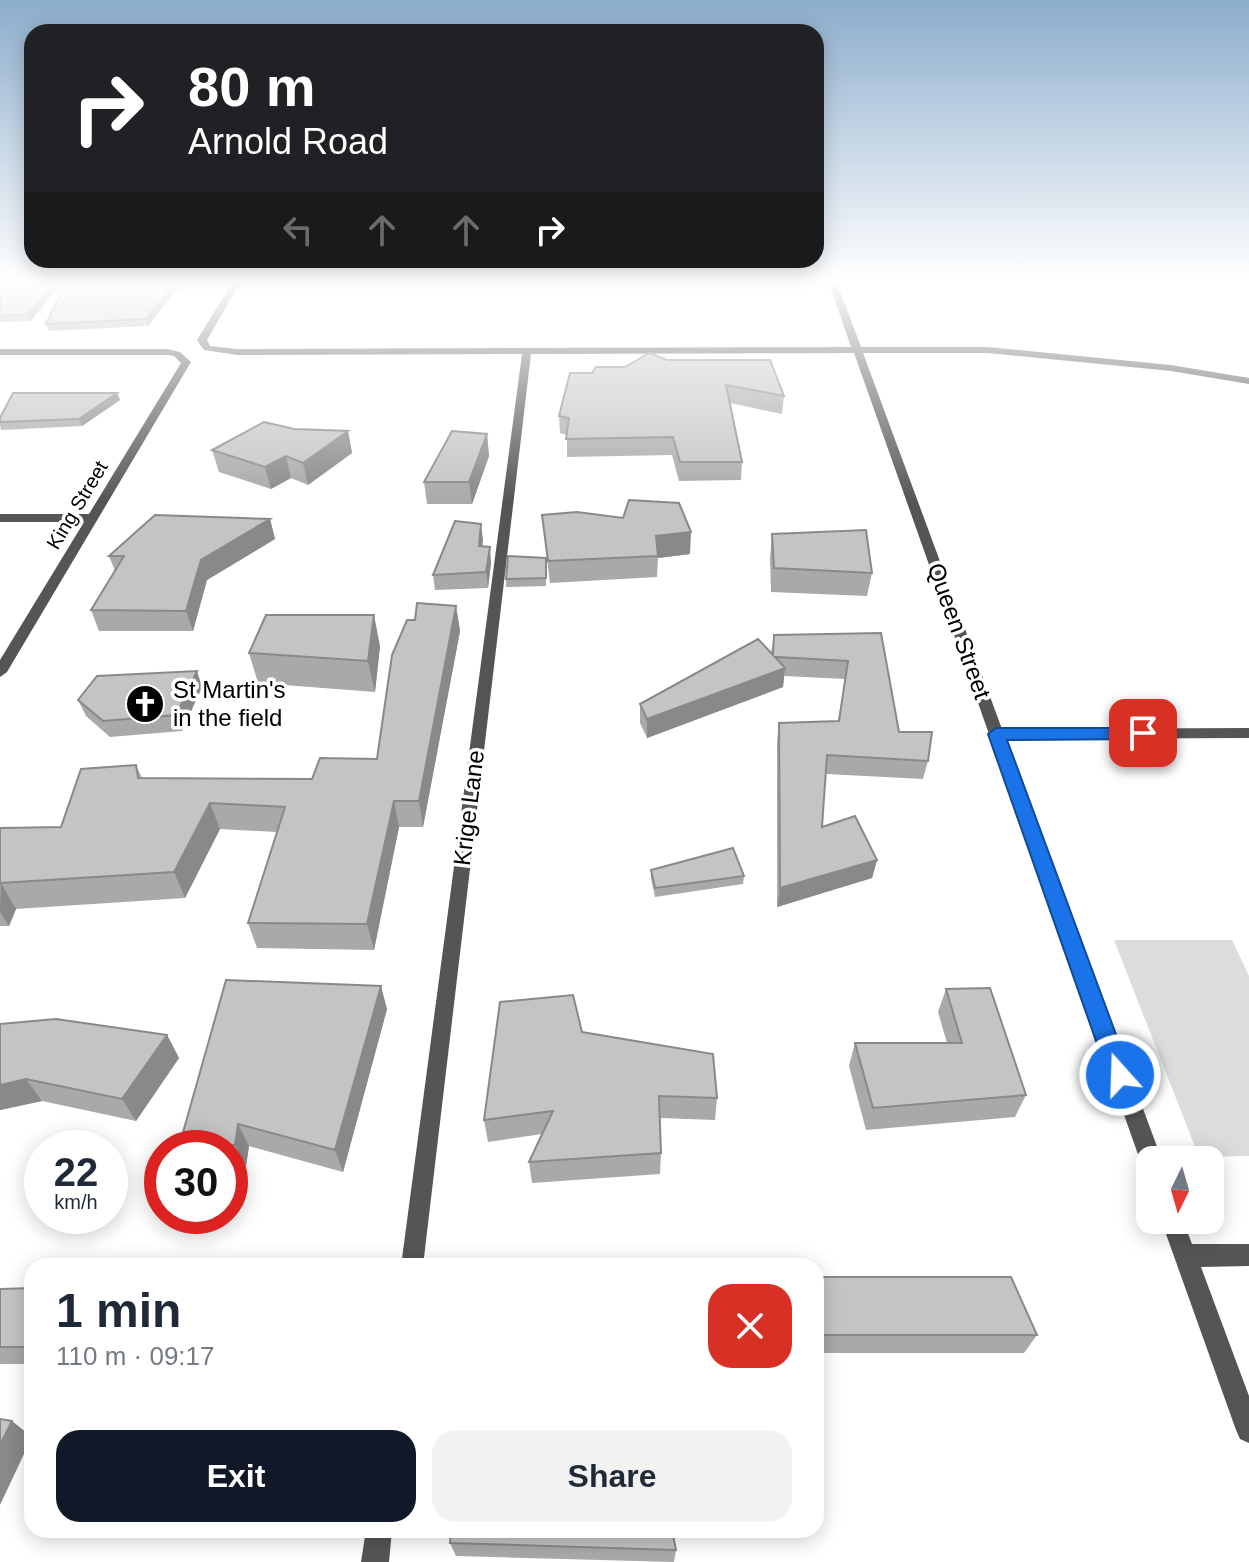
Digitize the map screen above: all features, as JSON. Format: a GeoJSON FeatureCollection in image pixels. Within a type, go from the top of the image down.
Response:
{"type":"FeatureCollection","features":[{"type":"Feature","properties":{"kind":"street","name":"King Street"},"geometry":{"type":"LineString","coordinates":[[0,672],[184,369],[185,358],[181,356]]}},
{"type":"Feature","properties":{"kind":"street","name":"Krige Lane"},"geometry":{"type":"LineString","coordinates":[[413,1258],[526,356]]}},
{"type":"Feature","properties":{"kind":"street","name":"Queen Street"},"geometry":{"type":"LineString","coordinates":[[859,356],[1146,1146]]}},
{"type":"Feature","properties":{"kind":"street"},"geometry":{"type":"LineString","coordinates":[[1046,356],[1171,368],[1249,381]]}},
{"type":"Feature","properties":{"kind":"street"},"geometry":{"type":"LineString","coordinates":[[0,518],[93,518]]}},
{"type":"Feature","properties":{"kind":"street"},"geometry":{"type":"LineString","coordinates":[[996,734],[1249,733]]}},
{"type":"Feature","properties":{"kind":"street"},"geometry":{"type":"LineString","coordinates":[[1177,1234],[1249,1430]]}},
{"type":"Feature","properties":{"kind":"street"},"geometry":{"type":"LineString","coordinates":[[1185,1256],[1249,1255]]}},
{"type":"Feature","properties":{"kind":"street"},"geometry":{"type":"LineString","coordinates":[[375,1562],[378,1538]]}},
{"type":"Feature","properties":{"kind":"shaded area"},"geometry":{"type":"Polygon","coordinates":[[[1114,940],[1232,940],[1249,976],[1249,1156],[1224,1156],[1224,1146],[1195,1146],[1114,940]]]}},
{"type":"Feature","properties":{"kind":"building"},"geometry":{"type":"Polygon","coordinates":[[[644,356],[667,360],[770,360],[784,396],[726,385],[742,462],[680,462],[673,437],[566,439],[569,418],[559,416],[570,373],[592,373],[596,367],[625,367],[644,356]]]}},
{"type":"Feature","properties":{"kind":"building"},"geometry":{"type":"Polygon","coordinates":[[[13,393],[117,393],[79,419],[0,422],[13,393]]]}},
{"type":"Feature","properties":{"kind":"building"},"geometry":{"type":"Polygon","coordinates":[[[264,422],[294,429],[348,431],[303,463],[286,456],[265,467],[212,450],[264,422]]]}},
{"type":"Feature","properties":{"kind":"building"},"geometry":{"type":"Polygon","coordinates":[[[452,431],[487,434],[469,482],[424,482],[452,431]]]}},
{"type":"Feature","properties":{"kind":"building"},"geometry":{"type":"Polygon","coordinates":[[[629,500],[679,503],[691,532],[656,536],[658,556],[548,561],[542,515],[577,512],[623,518],[629,500]]]}},
{"type":"Feature","properties":{"kind":"building"},"geometry":{"type":"Polygon","coordinates":[[[155,515],[270,519],[201,560],[186,611],[91,610],[124,556],[109,556],[155,515]]]}},
{"type":"Feature","properties":{"kind":"building"},"geometry":{"type":"Polygon","coordinates":[[[455,521],[481,524],[479,546],[490,547],[486,572],[433,575],[455,521]]]}},
{"type":"Feature","properties":{"kind":"building"},"geometry":{"type":"Polygon","coordinates":[[[866,530],[872,573],[774,568],[772,534],[866,530]]]}},
{"type":"Feature","properties":{"kind":"building"},"geometry":{"type":"Polygon","coordinates":[[[508,556],[546,558],[546,578],[506,579],[508,556]]]}},
{"type":"Feature","properties":{"kind":"building"},"geometry":{"type":"Polygon","coordinates":[[[417,603],[456,606],[419,801],[394,801],[367,924],[248,923],[285,807],[210,803],[174,872],[0,884],[0,828],[61,827],[81,769],[136,765],[138,778],[312,779],[320,758],[377,759],[392,655],[407,620],[415,620],[417,603]]]}},
{"type":"Feature","properties":{"kind":"building"},"geometry":{"type":"Polygon","coordinates":[[[266,615],[374,615],[368,661],[249,653],[266,615]]]}},
{"type":"Feature","properties":{"kind":"building"},"geometry":{"type":"Polygon","coordinates":[[[881,633],[899,732],[932,732],[928,761],[827,755],[822,827],[855,816],[877,860],[780,888],[779,723],[839,721],[848,661],[775,657],[785,668],[647,719],[640,704],[758,639],[773,655],[774,635],[881,633]]]}},
{"type":"Feature","properties":{"kind":"building"},"geometry":{"type":"Polygon","coordinates":[[[197,671],[176,715],[103,721],[78,700],[97,676],[197,671]]]}},
{"type":"Feature","properties":{"kind":"building"},"geometry":{"type":"Polygon","coordinates":[[[733,848],[744,876],[655,888],[651,870],[733,848]]]}},
{"type":"Feature","properties":{"kind":"building"},"geometry":{"type":"Polygon","coordinates":[[[226,980],[381,986],[335,1150],[238,1124],[237,1130],[184,1130],[226,980]]]}},
{"type":"Feature","properties":{"kind":"building"},"geometry":{"type":"Polygon","coordinates":[[[990,988],[1026,1095],[873,1108],[855,1043],[962,1043],[946,989],[990,988]]]}},
{"type":"Feature","properties":{"kind":"building"},"geometry":{"type":"Polygon","coordinates":[[[573,995],[582,1032],[713,1054],[717,1098],[659,1096],[661,1153],[529,1162],[553,1111],[484,1120],[500,1002],[573,995]]]}},
{"type":"Feature","properties":{"kind":"building"},"geometry":{"type":"Polygon","coordinates":[[[56,1019],[167,1035],[122,1099],[26,1079],[0,1085],[0,1024],[56,1019]]]}},
{"type":"Feature","properties":{"kind":"building"},"geometry":{"type":"Polygon","coordinates":[[[824,1277],[1011,1277],[1037,1335],[824,1335],[824,1277]]]}},
{"type":"Feature","properties":{"kind":"building"},"geometry":{"type":"Polygon","coordinates":[[[24,1288],[24,1347],[0,1347],[0,1289],[24,1288]]]}},
{"type":"Feature","properties":{"kind":"building"},"geometry":{"type":"Polygon","coordinates":[[[0,1419],[12,1421],[0,1445],[0,1419]]]}},
{"type":"Feature","properties":{"kind":"building"},"geometry":{"type":"Polygon","coordinates":[[[450,1538],[674,1538],[676,1550],[450,1543],[450,1538]]]}},
{"type":"Feature","properties":{"kind":"place","name":"St Martin's in the field"},"geometry":{"type":"Point","coordinates":[145,704]}},
{"type":"Feature","properties":{"kind":"route"},"geometry":{"type":"LineString","coordinates":[[1120,1075],[996,734],[1143,733]]}}]}
